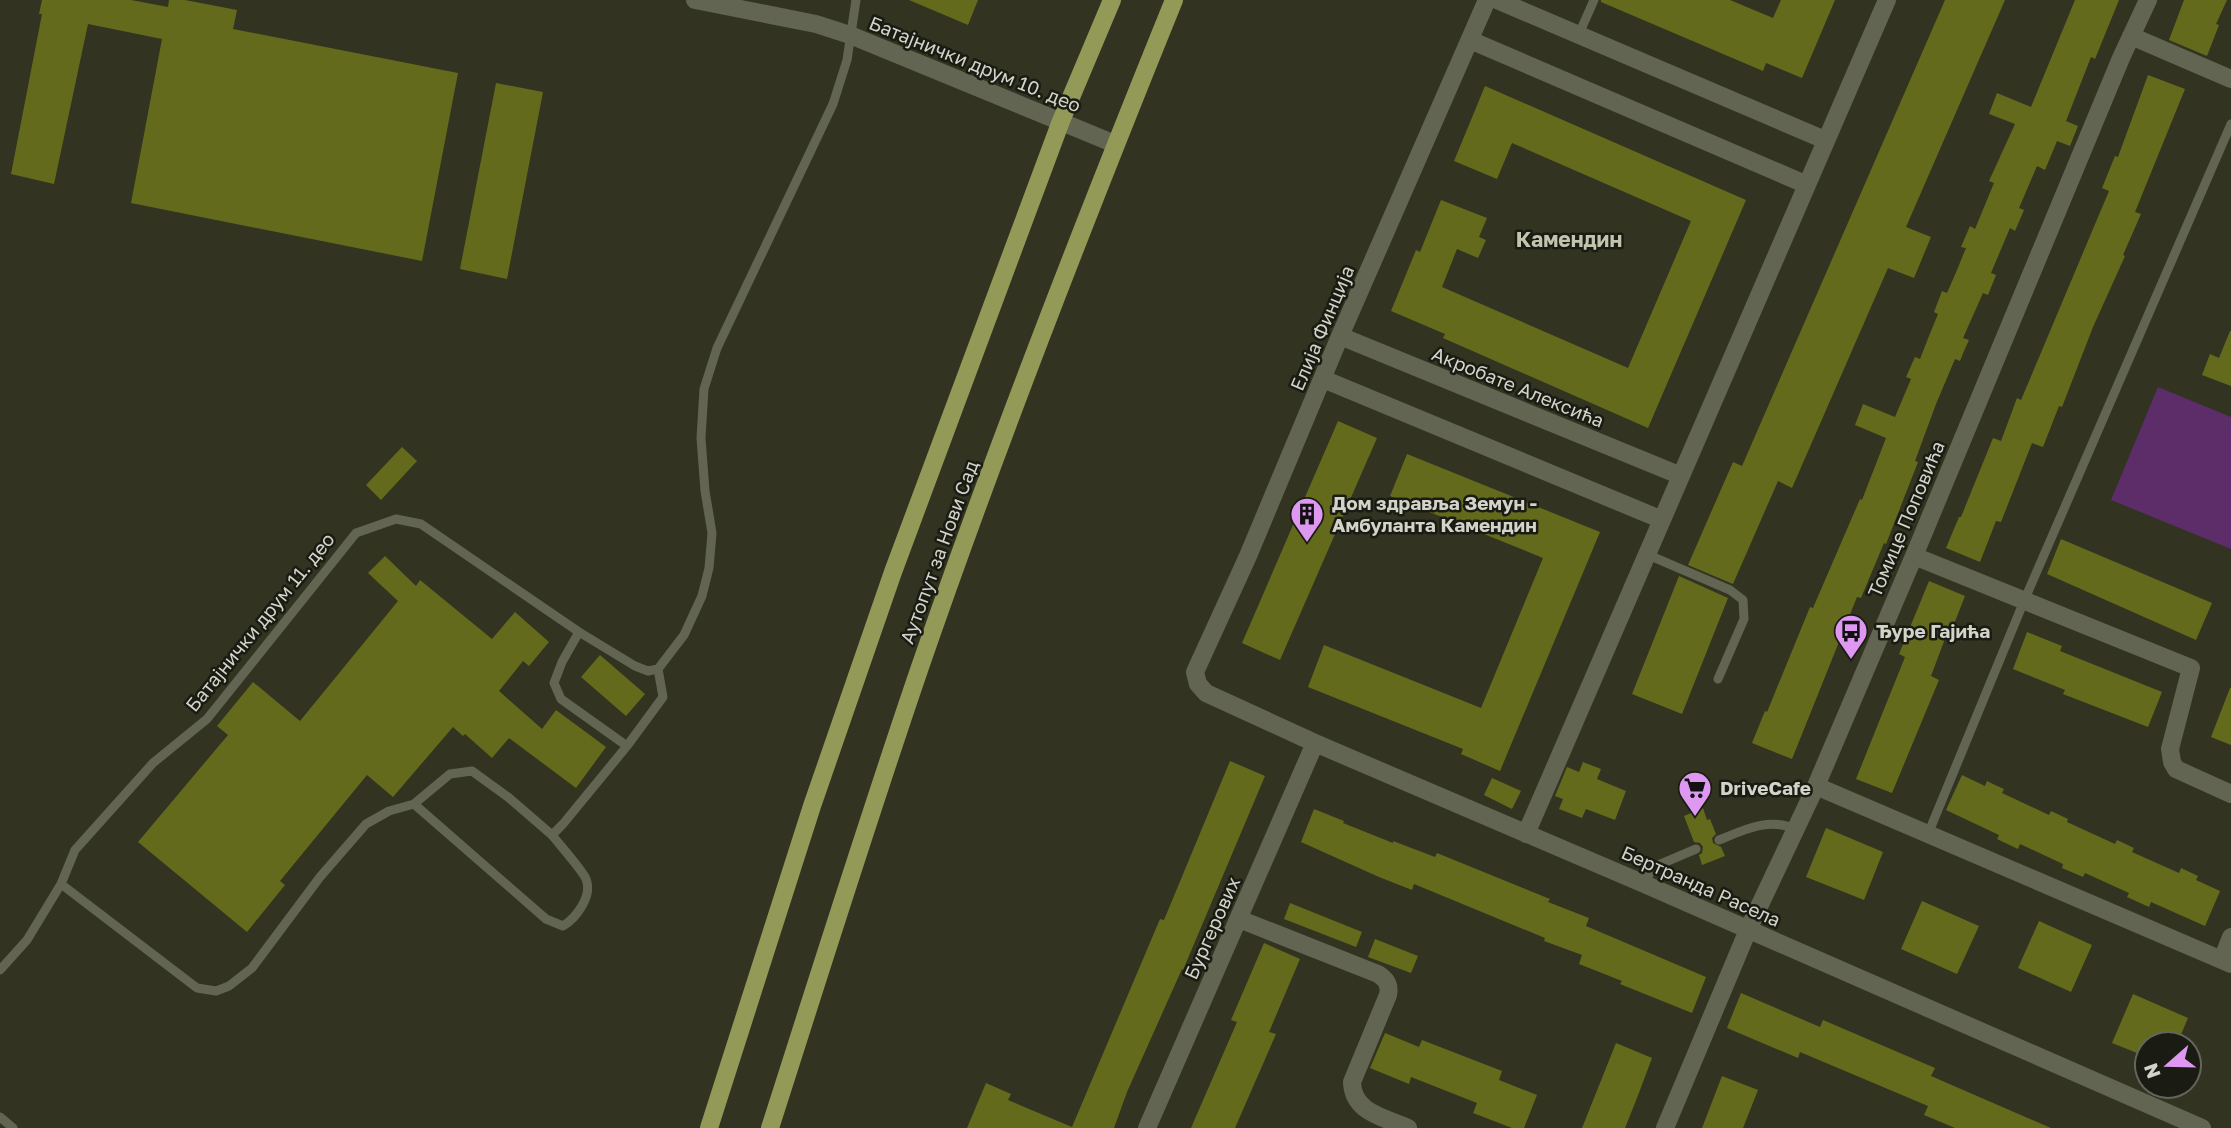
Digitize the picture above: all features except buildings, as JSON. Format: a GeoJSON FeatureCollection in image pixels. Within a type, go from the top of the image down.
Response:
{"type":"FeatureCollection","features":[{"type":"Feature","properties":{"kind":"main road","name":"Аутопут за Нови Сад"},"geometry":{"type":"LineString","coordinates":[[709,1128],[863,655],[1061,121],[1112,0]]}},
{"type":"Feature","properties":{"kind":"main road","name":"Аутопут за Нови Сад"},"geometry":{"type":"LineString","coordinates":[[769,1128],[920,668],[1032,358],[1174,0]]}},
{"type":"Feature","properties":{"kind":"street","name":"Батајнички друм 10. део"},"geometry":{"type":"LineString","coordinates":[[695,0],[816,24],[850,35],[1115,144]]}},
{"type":"Feature","properties":{"kind":"street","name":"Елија Финција"},"geometry":{"type":"LineString","coordinates":[[1195,672],[1248,556],[1340,336],[1487,0]]}},
{"type":"Feature","properties":{"kind":"street"},"geometry":{"type":"LineString","coordinates":[[1497,0],[1825,140]]}},
{"type":"Feature","properties":{"kind":"street"},"geometry":{"type":"LineString","coordinates":[[1526,834],[1679,475],[1887,0]]}},
{"type":"Feature","properties":{"kind":"street","name":"Томице Поповића"},"geometry":{"type":"LineString","coordinates":[[1665,1128],[1748,930],[1816,786],[2148,0]]}},
{"type":"Feature","properties":{"kind":"street"},"geometry":{"type":"LineString","coordinates":[[2131,36],[2231,79]]}},
{"type":"Feature","properties":{"kind":"street"},"geometry":{"type":"LineString","coordinates":[[1470,40],[1805,184]]}},
{"type":"Feature","properties":{"kind":"street","name":"Акробате Алексића"},"geometry":{"type":"LineString","coordinates":[[1340,336],[1679,475]]}},
{"type":"Feature","properties":{"kind":"street"},"geometry":{"type":"LineString","coordinates":[[1323,379],[1660,519]]}},
{"type":"Feature","properties":{"kind":"street"},"geometry":{"type":"LineString","coordinates":[[1914,556],[2191,668],[2170,749],[2172,762],[2176,769],[2231,794]]}},
{"type":"Feature","properties":{"kind":"street","name":"Бертранда Расела"},"geometry":{"type":"LineString","coordinates":[[1195,672],[1198,684],[1206,693],[1315,743],[2202,1128]]}},
{"type":"Feature","properties":{"kind":"street","name":"Бургерових"},"geometry":{"type":"LineString","coordinates":[[1147,1128],[1315,743]]}},
{"type":"Feature","properties":{"kind":"street"},"geometry":{"type":"LineString","coordinates":[[1816,786],[2226,962],[2231,937]]}},
{"type":"Feature","properties":{"kind":"street"},"geometry":{"type":"LineString","coordinates":[[1239,919],[1385,979],[1389,987],[1388,995],[1352,1082],[1352,1093],[1361,1107],[1408,1128]]}},
{"type":"Feature","properties":{"kind":"lane"},"geometry":{"type":"LineString","coordinates":[[552,835],[663,697],[659,669],[684,635],[702,596],[712,533],[705,491],[701,438],[704,389],[717,348],[833,104],[847,60],[856,0]]}},
{"type":"Feature","properties":{"kind":"lane"},"geometry":{"type":"LineString","coordinates":[[1579,34],[1594,0]]}},
{"type":"Feature","properties":{"kind":"lane"},"geometry":{"type":"LineString","coordinates":[[1928,834],[2024,601],[2231,124]]}},
{"type":"Feature","properties":{"kind":"lane","name":"Батајнички друм 11. део"},"geometry":{"type":"LineString","coordinates":[[0,970],[27,940],[61,884],[75,850],[153,764],[207,719],[356,533],[396,519],[421,524],[579,632],[635,666],[648,671],[659,669]]}},
{"type":"Feature","properties":{"kind":"lane"},"geometry":{"type":"LineString","coordinates":[[1646,554],[1730,590],[1743,600],[1744,620],[1718,679]]}},
{"type":"Feature","properties":{"kind":"lane"},"geometry":{"type":"LineString","coordinates":[[579,632],[554,682],[561,699],[626,746]]}},
{"type":"Feature","properties":{"kind":"lane"},"geometry":{"type":"LineString","coordinates":[[61,884],[197,988],[216,991],[229,986],[252,968],[320,877],[366,824],[389,811],[414,804],[450,774],[472,771],[508,797],[552,835],[586,880],[587,898],[571,921],[563,926],[546,919],[414,804]]}},
{"type":"Feature","properties":{"kind":"lane"},"geometry":{"type":"LineString","coordinates":[[1719,840],[1768,823],[1779,823],[1796,829]]}},
{"type":"Feature","properties":{"kind":"lane"},"geometry":{"type":"LineString","coordinates":[[1642,883],[1656,866],[1696,849]]}},
{"type":"Feature","properties":{"kind":"lane"},"geometry":{"type":"LineString","coordinates":[[0,1117],[13,1128]]}},
{"type":"Feature","properties":{"kind":"shaded area"},"geometry":{"type":"Polygon","coordinates":[[[2158,387],[2231,417],[2231,549],[2111,500],[2158,387]]]}},
{"type":"Feature","properties":{"kind":"place","name":"Дом здравља Земун - Амбуланта Камендин"},"geometry":{"type":"Point","coordinates":[1307,544]}},
{"type":"Feature","properties":{"kind":"place","name":"Ђуре Гајића"},"geometry":{"type":"Point","coordinates":[1851,661]}},
{"type":"Feature","properties":{"kind":"place","name":"DriveCafe"},"geometry":{"type":"Point","coordinates":[1695,818]}},
{"type":"Feature","properties":{"kind":"district","name":"Камендин"},"geometry":{"type":"Point","coordinates":[1569,240]}}]}
